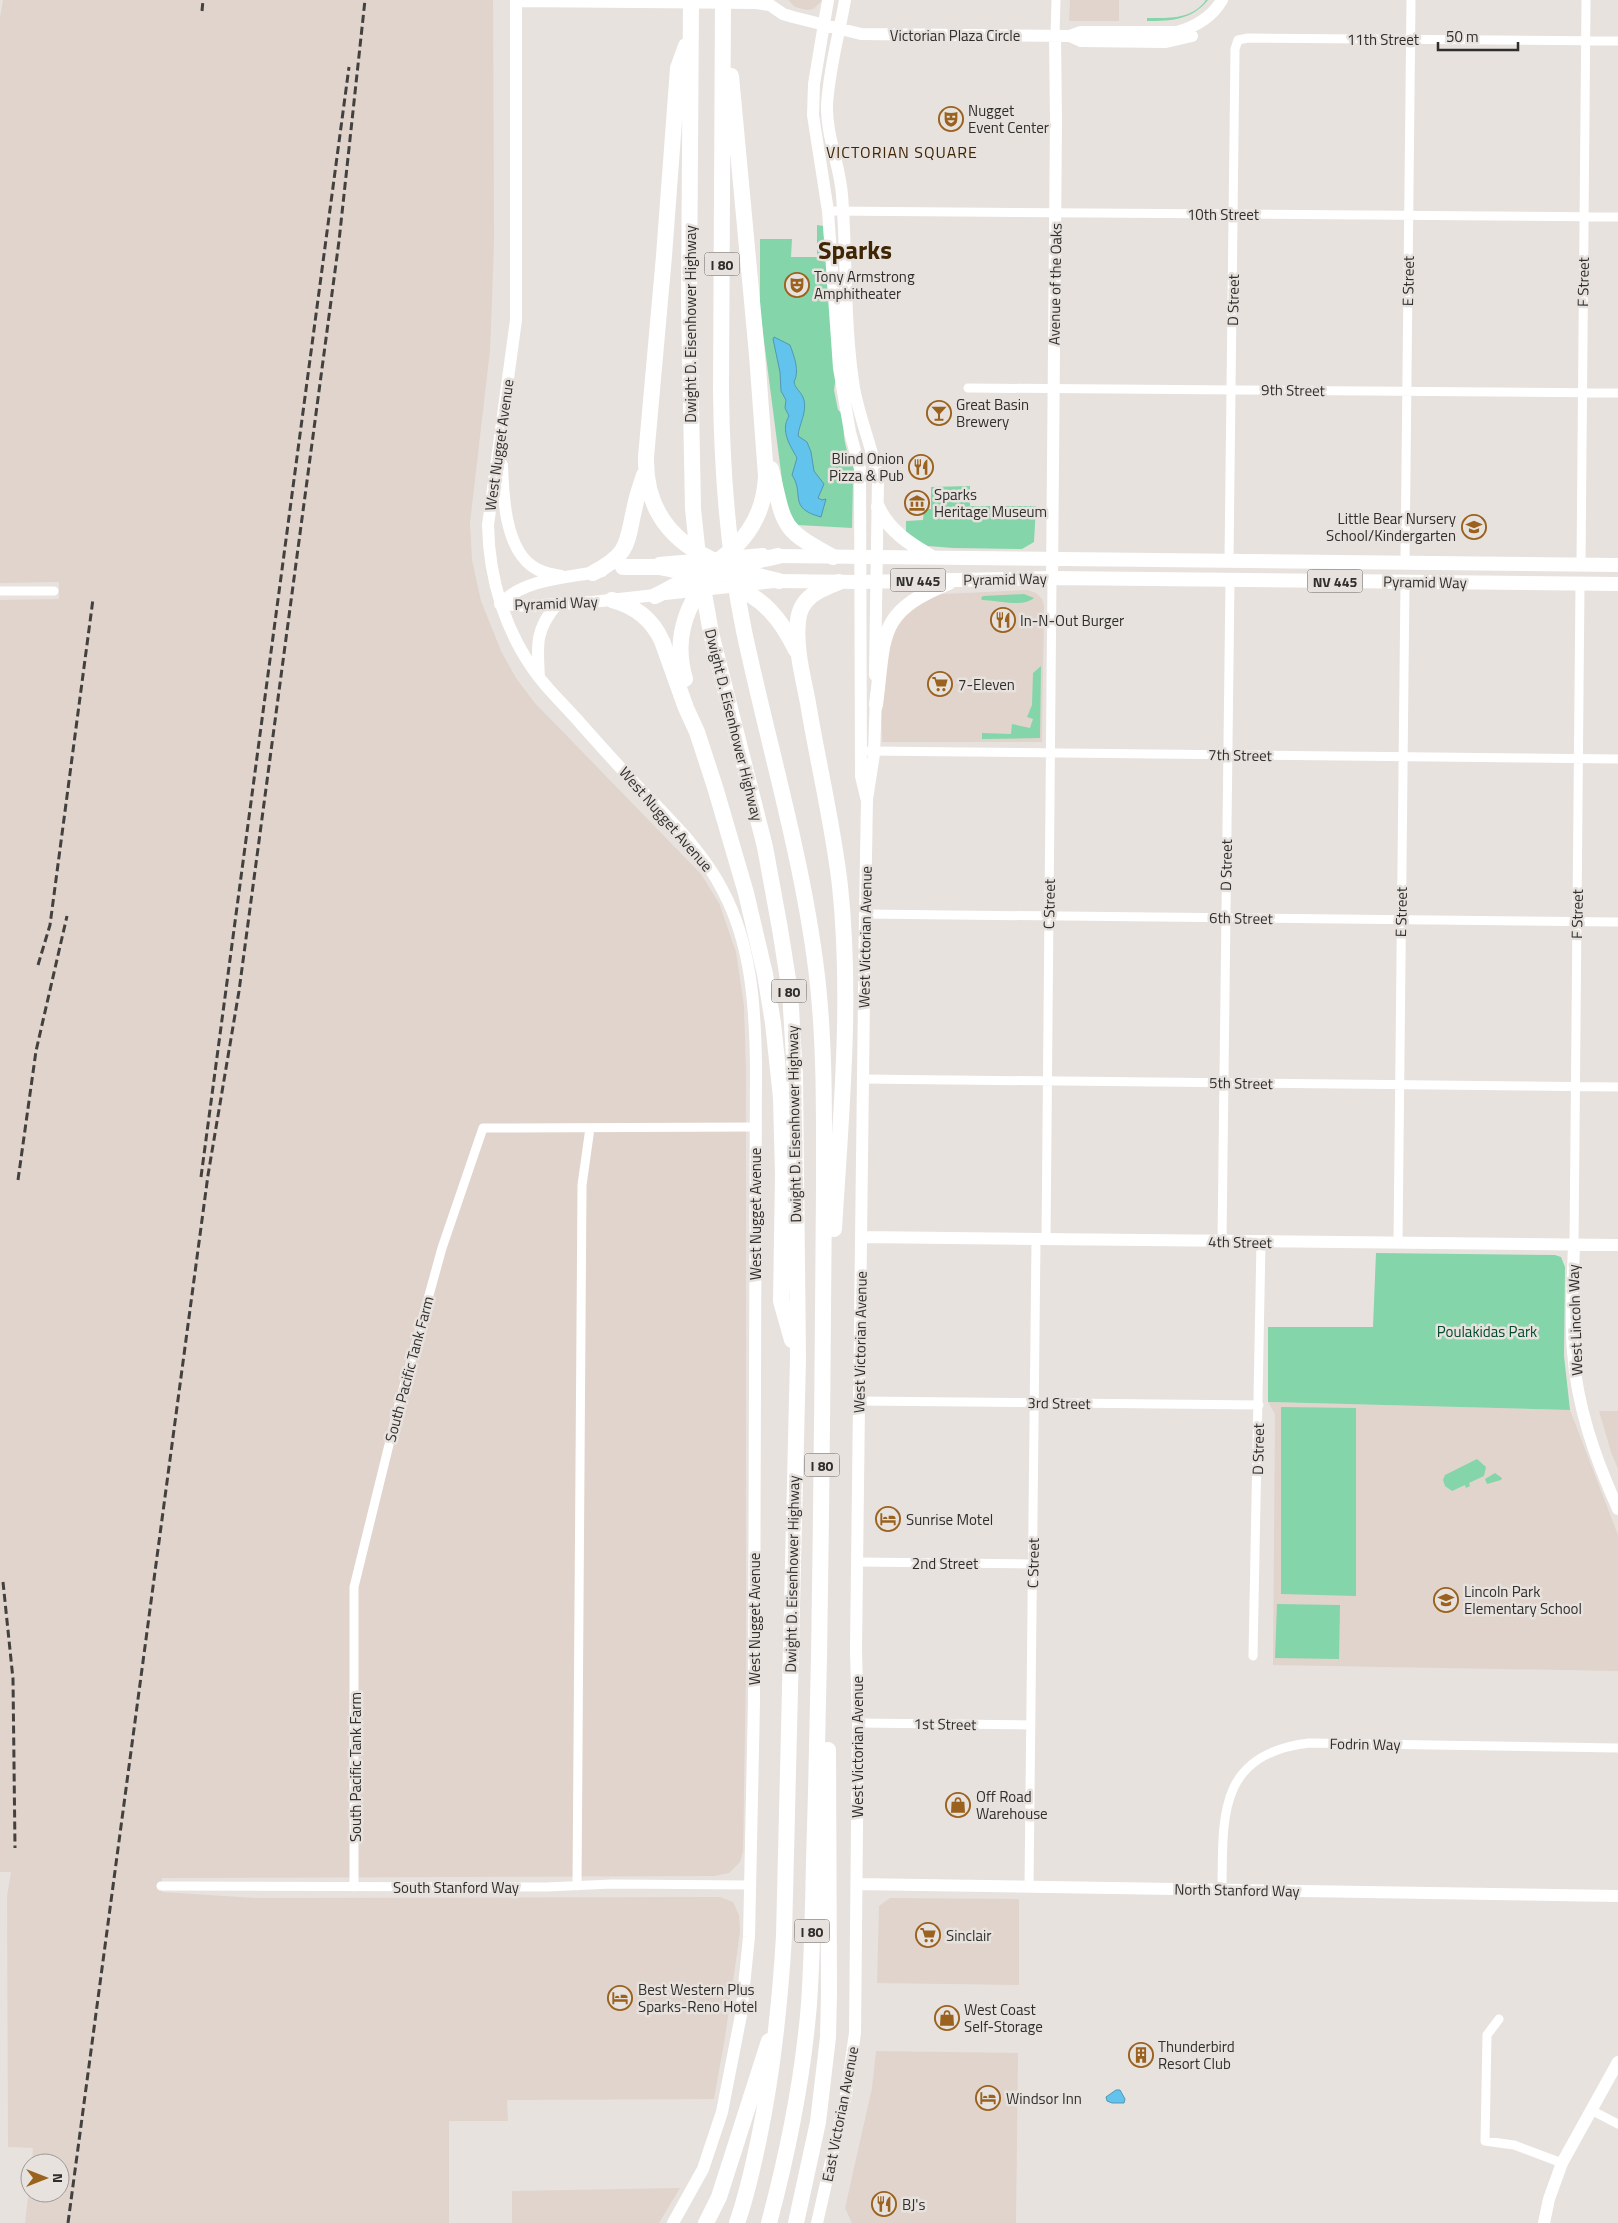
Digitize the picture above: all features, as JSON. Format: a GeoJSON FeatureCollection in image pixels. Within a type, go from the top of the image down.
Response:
{"type":"FeatureCollection","features":[{"type":"Feature","properties":{"kind":"highway","name":"Dwight D. Eisenhower Highway"},"geometry":{"type":"LineString","coordinates":[[691,0],[689,313],[693,508],[699,565],[711,633],[765,848],[790,992],[796,1075],[798,1358],[784,1936],[780,2008],[767,2105],[746,2199],[737,2223]]}},
{"type":"Feature","properties":{"kind":"highway","name":"Dwight D. Eisenhower Highway"},"geometry":{"type":"LineString","coordinates":[[723,0],[721,392],[726,505],[744,629],[802,883],[818,984],[823,1059],[824,1293],[819,1636],[808,2006],[791,2128],[769,2223]]}},
{"type":"Feature","properties":{"kind":"highway"},"geometry":{"type":"LineString","coordinates":[[655,596],[719,562],[745,536],[759,512],[765,486],[763,434],[734,102],[723,24]]}},
{"type":"Feature","properties":{"kind":"highway"},"geometry":{"type":"LineString","coordinates":[[593,573],[617,557],[626,545],[634,506],[645,471],[678,68],[691,32]]}},
{"type":"Feature","properties":{"kind":"highway"},"geometry":{"type":"LineString","coordinates":[[763,434],[779,506],[788,527],[805,542],[833,556]]}},
{"type":"Feature","properties":{"kind":"highway"},"geometry":{"type":"LineString","coordinates":[[645,471],[648,492],[656,512],[683,543],[719,562],[779,581]]}},
{"type":"Feature","properties":{"kind":"highway"},"geometry":{"type":"LineString","coordinates":[[719,562],[778,556]]}},
{"type":"Feature","properties":{"kind":"highway"},"geometry":{"type":"LineString","coordinates":[[697,732],[694,706],[682,669],[680,648],[686,617],[708,585],[719,562]]}},
{"type":"Feature","properties":{"kind":"highway"},"geometry":{"type":"LineString","coordinates":[[623,567],[658,567],[696,574],[708,585],[735,587],[760,600],[778,619],[800,659]]}},
{"type":"Feature","properties":{"kind":"highway"},"geometry":{"type":"LineString","coordinates":[[824,1293],[834,1232],[844,1040],[845,965],[840,893],[832,830],[800,659],[797,625],[802,606],[810,596],[838,582]]}},
{"type":"Feature","properties":{"kind":"highway"},"geometry":{"type":"LineString","coordinates":[[612,600],[636,610],[652,623],[658,632],[686,708],[697,732],[752,913],[769,997],[782,1113],[781,1301],[798,1358]]}},
{"type":"Feature","properties":{"kind":"highway"},"geometry":{"type":"LineString","coordinates":[[796,2223],[818,2122],[828,2028],[827,1700],[819,1636]]}},
{"type":"Feature","properties":{"kind":"highway"},"geometry":{"type":"LineString","coordinates":[[706,2223],[719,2197],[780,2008]]}},
{"type":"Feature","properties":{"kind":"main road"},"geometry":{"type":"LineString","coordinates":[[878,507],[883,518],[895,532],[932,558]]}},
{"type":"Feature","properties":{"kind":"main road","name":"Pyramid Way"},"geometry":{"type":"LineString","coordinates":[[778,556],[932,558],[1052,568],[1230,579],[1618,584]]}},
{"type":"Feature","properties":{"kind":"main road","name":"Pyramid Way"},"geometry":{"type":"LineString","coordinates":[[779,581],[859,582],[959,579],[1052,568],[1229,560],[1618,565]]}},
{"type":"Feature","properties":{"kind":"main road"},"geometry":{"type":"LineString","coordinates":[[876,705],[883,645],[892,622],[902,609],[916,598],[959,579]]}},
{"type":"Feature","properties":{"kind":"street","name":"Victorian Plaza Circle"},"geometry":{"type":"LineString","coordinates":[[516,0],[756,3],[770,5],[783,14],[793,17],[867,34],[1055,36],[1070,36],[1081,32],[1177,32],[1190,28],[1205,19],[1222,0]]}},
{"type":"Feature","properties":{"kind":"street","name":"West Nugget Avenue"},"geometry":{"type":"LineString","coordinates":[[516,0],[516,320],[488,524],[489,552],[500,604],[516,641],[539,677],[692,845],[714,875],[732,908],[744,946],[754,1004],[756,1127],[754,1608],[751,1885],[746,1974],[737,2041],[716,2132],[703,2169],[673,2223]]}},
{"type":"Feature","properties":{"kind":"street","name":"West Victorian Avenue"},"geometry":{"type":"LineString","coordinates":[[828,0],[814,84],[813,115],[828,212],[839,368],[850,432],[860,469],[859,582],[868,751]]}},
{"type":"Feature","properties":{"kind":"street","name":"West Victorian Avenue"},"geometry":{"type":"LineString","coordinates":[[845,0],[830,75],[827,106],[829,133],[842,193],[851,366],[859,413],[876,468],[878,507],[874,662],[876,705],[868,751],[861,776],[867,799],[857,1562],[857,1884]]}},
{"type":"Feature","properties":{"kind":"street","name":"Avenue of the Oaks"},"geometry":{"type":"LineString","coordinates":[[1052,568],[1056,214],[1056,0]]}},
{"type":"Feature","properties":{"kind":"street","name":"Victorian Plaza Circle"},"geometry":{"type":"LineString","coordinates":[[1070,36],[1081,42],[1176,41],[1193,36],[1212,25],[1220,17],[1231,0]]}},
{"type":"Feature","properties":{"kind":"street","name":"E Street"},"geometry":{"type":"LineString","coordinates":[[1405,562],[1411,0]]}},
{"type":"Feature","properties":{"kind":"street","name":"F Street"},"geometry":{"type":"LineString","coordinates":[[1581,564],[1586,0]]}},
{"type":"Feature","properties":{"kind":"street","name":"11th Street"},"geometry":{"type":"LineString","coordinates":[[1238,40],[1248,38],[1618,41]]}},
{"type":"Feature","properties":{"kind":"street","name":"D Street"},"geometry":{"type":"LineString","coordinates":[[1229,560],[1235,49],[1238,40]]}},
{"type":"Feature","properties":{"kind":"street","name":"10th Street"},"geometry":{"type":"LineString","coordinates":[[828,212],[1618,217]]}},
{"type":"Feature","properties":{"kind":"street","name":"9th Street"},"geometry":{"type":"LineString","coordinates":[[968,388],[1618,393]]}},
{"type":"Feature","properties":{"kind":"street"},"geometry":{"type":"LineString","coordinates":[[501,435],[503,496],[512,535],[518,549],[530,564],[546,573],[565,576]]}},
{"type":"Feature","properties":{"kind":"street","name":"Pyramid Way"},"geometry":{"type":"LineString","coordinates":[[500,604],[510,594],[518,590],[565,576],[623,567],[719,562]]}},
{"type":"Feature","properties":{"kind":"street","name":"C Street"},"geometry":{"type":"LineString","coordinates":[[1029,1887],[1034,1402],[1047,1081],[1052,568]]}},
{"type":"Feature","properties":{"kind":"street","name":"D Street"},"geometry":{"type":"LineString","coordinates":[[1222,1242],[1230,579]]}},
{"type":"Feature","properties":{"kind":"street","name":"Pyramid Way"},"geometry":{"type":"LineString","coordinates":[[735,587],[779,581]]}},
{"type":"Feature","properties":{"kind":"street","name":"E Street"},"geometry":{"type":"LineString","coordinates":[[1398,1243],[1405,582]]}},
{"type":"Feature","properties":{"kind":"street","name":"F Street"},"geometry":{"type":"LineString","coordinates":[[1574,1245],[1580,583]]}},
{"type":"Feature","properties":{"kind":"street","name":"Pyramid Way"},"geometry":{"type":"LineString","coordinates":[[500,604],[526,606],[612,600],[655,596],[708,585]]}},
{"type":"Feature","properties":{"kind":"street"},"geometry":{"type":"LineString","coordinates":[[0,591],[54,591]]}},
{"type":"Feature","properties":{"kind":"street"},"geometry":{"type":"LineString","coordinates":[[539,677],[539,634],[542,623],[557,604]]}},
{"type":"Feature","properties":{"kind":"street","name":"7th Street"},"geometry":{"type":"LineString","coordinates":[[868,751],[1618,759]]}},
{"type":"Feature","properties":{"kind":"street","name":"6th Street"},"geometry":{"type":"LineString","coordinates":[[865,914],[1618,922]]}},
{"type":"Feature","properties":{"kind":"street","name":"5th Street"},"geometry":{"type":"LineString","coordinates":[[863,1079],[1618,1087]]}},
{"type":"Feature","properties":{"kind":"street","name":"South Pacific Tank Farm"},"geometry":{"type":"LineString","coordinates":[[354,1887],[354,1587],[399,1404],[442,1248],[483,1128],[756,1127]]}},
{"type":"Feature","properties":{"kind":"street"},"geometry":{"type":"LineString","coordinates":[[577,1886],[581,1194],[590,1128]]}},
{"type":"Feature","properties":{"kind":"street","name":"4th Street"},"geometry":{"type":"LineString","coordinates":[[861,1237],[1618,1245]]}},
{"type":"Feature","properties":{"kind":"street","name":"D Street"},"geometry":{"type":"LineString","coordinates":[[1253,1656],[1261,1242]]}},
{"type":"Feature","properties":{"kind":"street","name":"West Lincoln Way"},"geometry":{"type":"LineString","coordinates":[[1574,1245],[1573,1351],[1577,1384],[1590,1441],[1618,1509]]}},
{"type":"Feature","properties":{"kind":"street","name":"3rd Street"},"geometry":{"type":"LineString","coordinates":[[859,1401],[1259,1405]]}},
{"type":"Feature","properties":{"kind":"street","name":"2nd Street"},"geometry":{"type":"LineString","coordinates":[[857,1562],[1033,1564]]}},
{"type":"Feature","properties":{"kind":"street","name":"1st Street"},"geometry":{"type":"LineString","coordinates":[[858,1723],[1031,1725]]}},
{"type":"Feature","properties":{"kind":"street","name":"Fodrin Way"},"geometry":{"type":"LineString","coordinates":[[1222,1890],[1223,1822],[1227,1801],[1237,1782],[1251,1766],[1268,1753],[1288,1746],[1309,1743],[1618,1748]]}},
{"type":"Feature","properties":{"kind":"street","name":"North Stanford Way"},"geometry":{"type":"LineString","coordinates":[[857,1884],[1618,1896]]}},
{"type":"Feature","properties":{"kind":"street","name":"East Victorian Avenue"},"geometry":{"type":"LineString","coordinates":[[817,2223],[854,2050],[857,1884]]}},
{"type":"Feature","properties":{"kind":"street","name":"South Stanford Way"},"geometry":{"type":"LineString","coordinates":[[162,1886],[751,1885]]}},
{"type":"Feature","properties":{"kind":"street"},"geometry":{"type":"LineString","coordinates":[[1499,2019],[1487,2036],[1485,2141],[1514,2144],[1562,2163]]}},
{"type":"Feature","properties":{"kind":"street"},"geometry":{"type":"LineString","coordinates":[[1544,2223],[1549,2199],[1562,2163],[1618,2062]]}},
{"type":"Feature","properties":{"kind":"street"},"geometry":{"type":"LineString","coordinates":[[1591,2110],[1618,2124]]}},
{"type":"Feature","properties":{"kind":"shaded area"},"geometry":{"type":"Polygon","coordinates":[[[3,0],[493,0],[494,238],[490,350],[470,523],[472,560],[481,601],[501,651],[516,678],[534,702],[701,874],[719,903],[736,952],[744,1006],[746,1071],[746,1669],[743,1852],[740,1862],[729,1873],[714,1876],[162,1878],[162,1892],[255,1898],[720,1897],[733,1902],[739,1915],[740,1932],[714,2099],[507,2100],[508,2121],[449,2121],[449,2223],[25,2223],[27,2203],[70,2203],[70,2153],[33,2153],[33,2148],[8,2147],[7,1896],[11,1872],[0,1872],[0,600],[59,599],[59,582],[0,583],[0,17],[3,0]]]}},
{"type":"Feature","properties":{"kind":"shaded area"},"geometry":{"type":"Polygon","coordinates":[[[788,0],[822,1],[813,9],[807,10],[795,7],[788,0]]]}},
{"type":"Feature","properties":{"kind":"shaded area"},"geometry":{"type":"Polygon","coordinates":[[[1070,0],[1119,0],[1119,21],[1069,21],[1070,0]]]}},
{"type":"Feature","properties":{"kind":"shaded area"},"geometry":{"type":"Polygon","coordinates":[[[1028,590],[1036,593],[1042,599],[1044,606],[1042,742],[882,742],[881,707],[890,639],[904,614],[932,596],[1028,590]]]}},
{"type":"Feature","properties":{"kind":"shaded area","name":"Lincoln Park Elementary School"},"geometry":{"type":"Polygon","coordinates":[[[1268,1402],[1570,1410],[1618,1535],[1618,1671],[1273,1665],[1275,1414],[1268,1402]]]}},
{"type":"Feature","properties":{"kind":"shaded area"},"geometry":{"type":"Polygon","coordinates":[[[1599,1411],[1618,1411],[1618,1469],[1611,1452],[1599,1411]]]}},
{"type":"Feature","properties":{"kind":"shaded area"},"geometry":{"type":"Polygon","coordinates":[[[890,1898],[1019,1899],[1019,1985],[877,1983],[879,1906],[890,1898]]]}},
{"type":"Feature","properties":{"kind":"shaded area"},"geometry":{"type":"Polygon","coordinates":[[[876,2051],[1018,2053],[1016,2223],[852,2223],[845,2208],[872,2088],[876,2051]]]}},
{"type":"Feature","properties":{"kind":"shaded area"},"geometry":{"type":"Polygon","coordinates":[[[680,2188],[659,2223],[512,2223],[512,2191],[680,2188]]]}},
{"type":"Feature","properties":{"kind":"green space"},"geometry":{"type":"Polygon","coordinates":[[[1208,0],[1195,12],[1180,18],[1164,21],[1147,21],[1147,18],[1171,18],[1187,14],[1200,7],[1208,0]]]}},
{"type":"Feature","properties":{"kind":"green space"},"geometry":{"type":"Polygon","coordinates":[[[817,225],[823,226],[836,376],[834,390],[838,410],[844,419],[844,436],[847,449],[856,469],[853,479],[852,528],[798,525],[793,522],[785,503],[760,310],[760,239],[792,239],[791,257],[817,257],[817,225]]]}},
{"type":"Feature","properties":{"kind":"green space"},"geometry":{"type":"Polygon","coordinates":[[[970,486],[970,506],[1036,506],[1034,542],[1022,549],[953,548],[928,546],[906,535],[906,521],[923,520],[924,509],[931,509],[931,487],[970,486]]]}},
{"type":"Feature","properties":{"kind":"green space"},"geometry":{"type":"Polygon","coordinates":[[[1024,594],[1034,598],[1023,603],[1016,603],[982,600],[981,598],[983,596],[1024,594]]]}},
{"type":"Feature","properties":{"kind":"green space"},"geometry":{"type":"Polygon","coordinates":[[[1041,666],[1040,738],[982,739],[982,733],[1011,734],[1012,724],[1030,728],[1033,719],[1027,717],[1032,705],[1033,673],[1041,666]]]}},
{"type":"Feature","properties":{"kind":"green space","name":"Poulakidas Park"},"geometry":{"type":"Polygon","coordinates":[[[1376,1253],[1555,1255],[1561,1257],[1565,1267],[1564,1356],[1570,1410],[1268,1402],[1268,1327],[1373,1327],[1376,1253]]]}},
{"type":"Feature","properties":{"kind":"green space"},"geometry":{"type":"Polygon","coordinates":[[[1281,1407],[1356,1408],[1356,1596],[1281,1594],[1281,1407]]]}},
{"type":"Feature","properties":{"kind":"green space"},"geometry":{"type":"Polygon","coordinates":[[[1477,1459],[1486,1467],[1484,1476],[1469,1483],[1470,1486],[1466,1488],[1465,1485],[1452,1491],[1445,1486],[1443,1480],[1445,1475],[1477,1459]]]}},
{"type":"Feature","properties":{"kind":"green space"},"geometry":{"type":"Polygon","coordinates":[[[1495,1473],[1502,1478],[1501,1480],[1487,1484],[1485,1479],[1495,1473]]]}},
{"type":"Feature","properties":{"kind":"green space"},"geometry":{"type":"Polygon","coordinates":[[[1277,1604],[1340,1605],[1339,1659],[1275,1658],[1277,1604]]]}},
{"type":"Feature","properties":{"kind":"water"},"geometry":{"type":"Polygon","coordinates":[[[774,337],[790,345],[795,359],[796,378],[794,382],[803,397],[805,405],[798,436],[807,442],[811,452],[814,471],[824,484],[818,498],[826,499],[821,517],[800,505],[796,482],[792,475],[797,458],[789,443],[785,427],[789,416],[785,408],[786,400],[781,391],[774,337]]]}},
{"type":"Feature","properties":{"kind":"water"},"geometry":{"type":"Polygon","coordinates":[[[1116,2090],[1120,2090],[1125,2099],[1124,2103],[1107,2101],[1106,2097],[1116,2090]]]}},
{"type":"Feature","properties":{"kind":"railway"},"geometry":{"type":"LineString","coordinates":[[202,11],[203,0]]}},
{"type":"Feature","properties":{"kind":"railway"},"geometry":{"type":"LineString","coordinates":[[68,2223],[208,1175],[239,991],[339,241],[365,0]]}},
{"type":"Feature","properties":{"kind":"railway"},"geometry":{"type":"LineString","coordinates":[[201,1177],[349,67]]}},
{"type":"Feature","properties":{"kind":"railway"},"geometry":{"type":"LineString","coordinates":[[38,965],[50,925],[93,599]]}},
{"type":"Feature","properties":{"kind":"railway"},"geometry":{"type":"LineString","coordinates":[[18,1180],[36,1051],[67,916]]}},
{"type":"Feature","properties":{"kind":"railway"},"geometry":{"type":"LineString","coordinates":[[3,1582],[13,1679],[15,1848]]}},
{"type":"Feature","properties":{"kind":"place","name":"Nugget Event Center"},"geometry":{"type":"Point","coordinates":[951,119]}},
{"type":"Feature","properties":{"kind":"place","name":"Tony Armstrong Amphitheater"},"geometry":{"type":"Point","coordinates":[797,285]}},
{"type":"Feature","properties":{"kind":"place","name":"Great Basin Brewery"},"geometry":{"type":"Point","coordinates":[939,413]}},
{"type":"Feature","properties":{"kind":"place","name":"Blind Onion Pizza & Pub"},"geometry":{"type":"Point","coordinates":[921,467]}},
{"type":"Feature","properties":{"kind":"place","name":"Sparks Heritage Museum"},"geometry":{"type":"Point","coordinates":[917,503]}},
{"type":"Feature","properties":{"kind":"place","name":"Little Bear Nursery School/Kindergarten"},"geometry":{"type":"Point","coordinates":[1474,527]}},
{"type":"Feature","properties":{"kind":"place","name":"In-N-Out Burger"},"geometry":{"type":"Point","coordinates":[1003,620]}},
{"type":"Feature","properties":{"kind":"place","name":"7-Eleven"},"geometry":{"type":"Point","coordinates":[940,684]}},
{"type":"Feature","properties":{"kind":"place","name":"Sunrise Motel"},"geometry":{"type":"Point","coordinates":[888,1519]}},
{"type":"Feature","properties":{"kind":"place","name":"Lincoln Park Elementary School"},"geometry":{"type":"Point","coordinates":[1446,1600]}},
{"type":"Feature","properties":{"kind":"place","name":"Off Road Warehouse"},"geometry":{"type":"Point","coordinates":[958,1805]}},
{"type":"Feature","properties":{"kind":"place","name":"Sinclair"},"geometry":{"type":"Point","coordinates":[928,1935]}},
{"type":"Feature","properties":{"kind":"place","name":"Best Western Plus Sparks-Reno Hotel"},"geometry":{"type":"Point","coordinates":[620,1998]}},
{"type":"Feature","properties":{"kind":"place","name":"West Coast Self-Storage"},"geometry":{"type":"Point","coordinates":[947,2018]}},
{"type":"Feature","properties":{"kind":"place","name":"Thunderbird Resort Club"},"geometry":{"type":"Point","coordinates":[1141,2055]}},
{"type":"Feature","properties":{"kind":"place","name":"Windsor Inn"},"geometry":{"type":"Point","coordinates":[988,2098]}},
{"type":"Feature","properties":{"kind":"place","name":"BJ's"},"geometry":{"type":"Point","coordinates":[884,2204]}},
{"type":"Feature","properties":{"kind":"district","name":"VICTORIAN SQUARE"},"geometry":{"type":"Point","coordinates":[902,152]}},
{"type":"Feature","properties":{"kind":"district","name":"Sparks"},"geometry":{"type":"Point","coordinates":[855,250]}}]}
